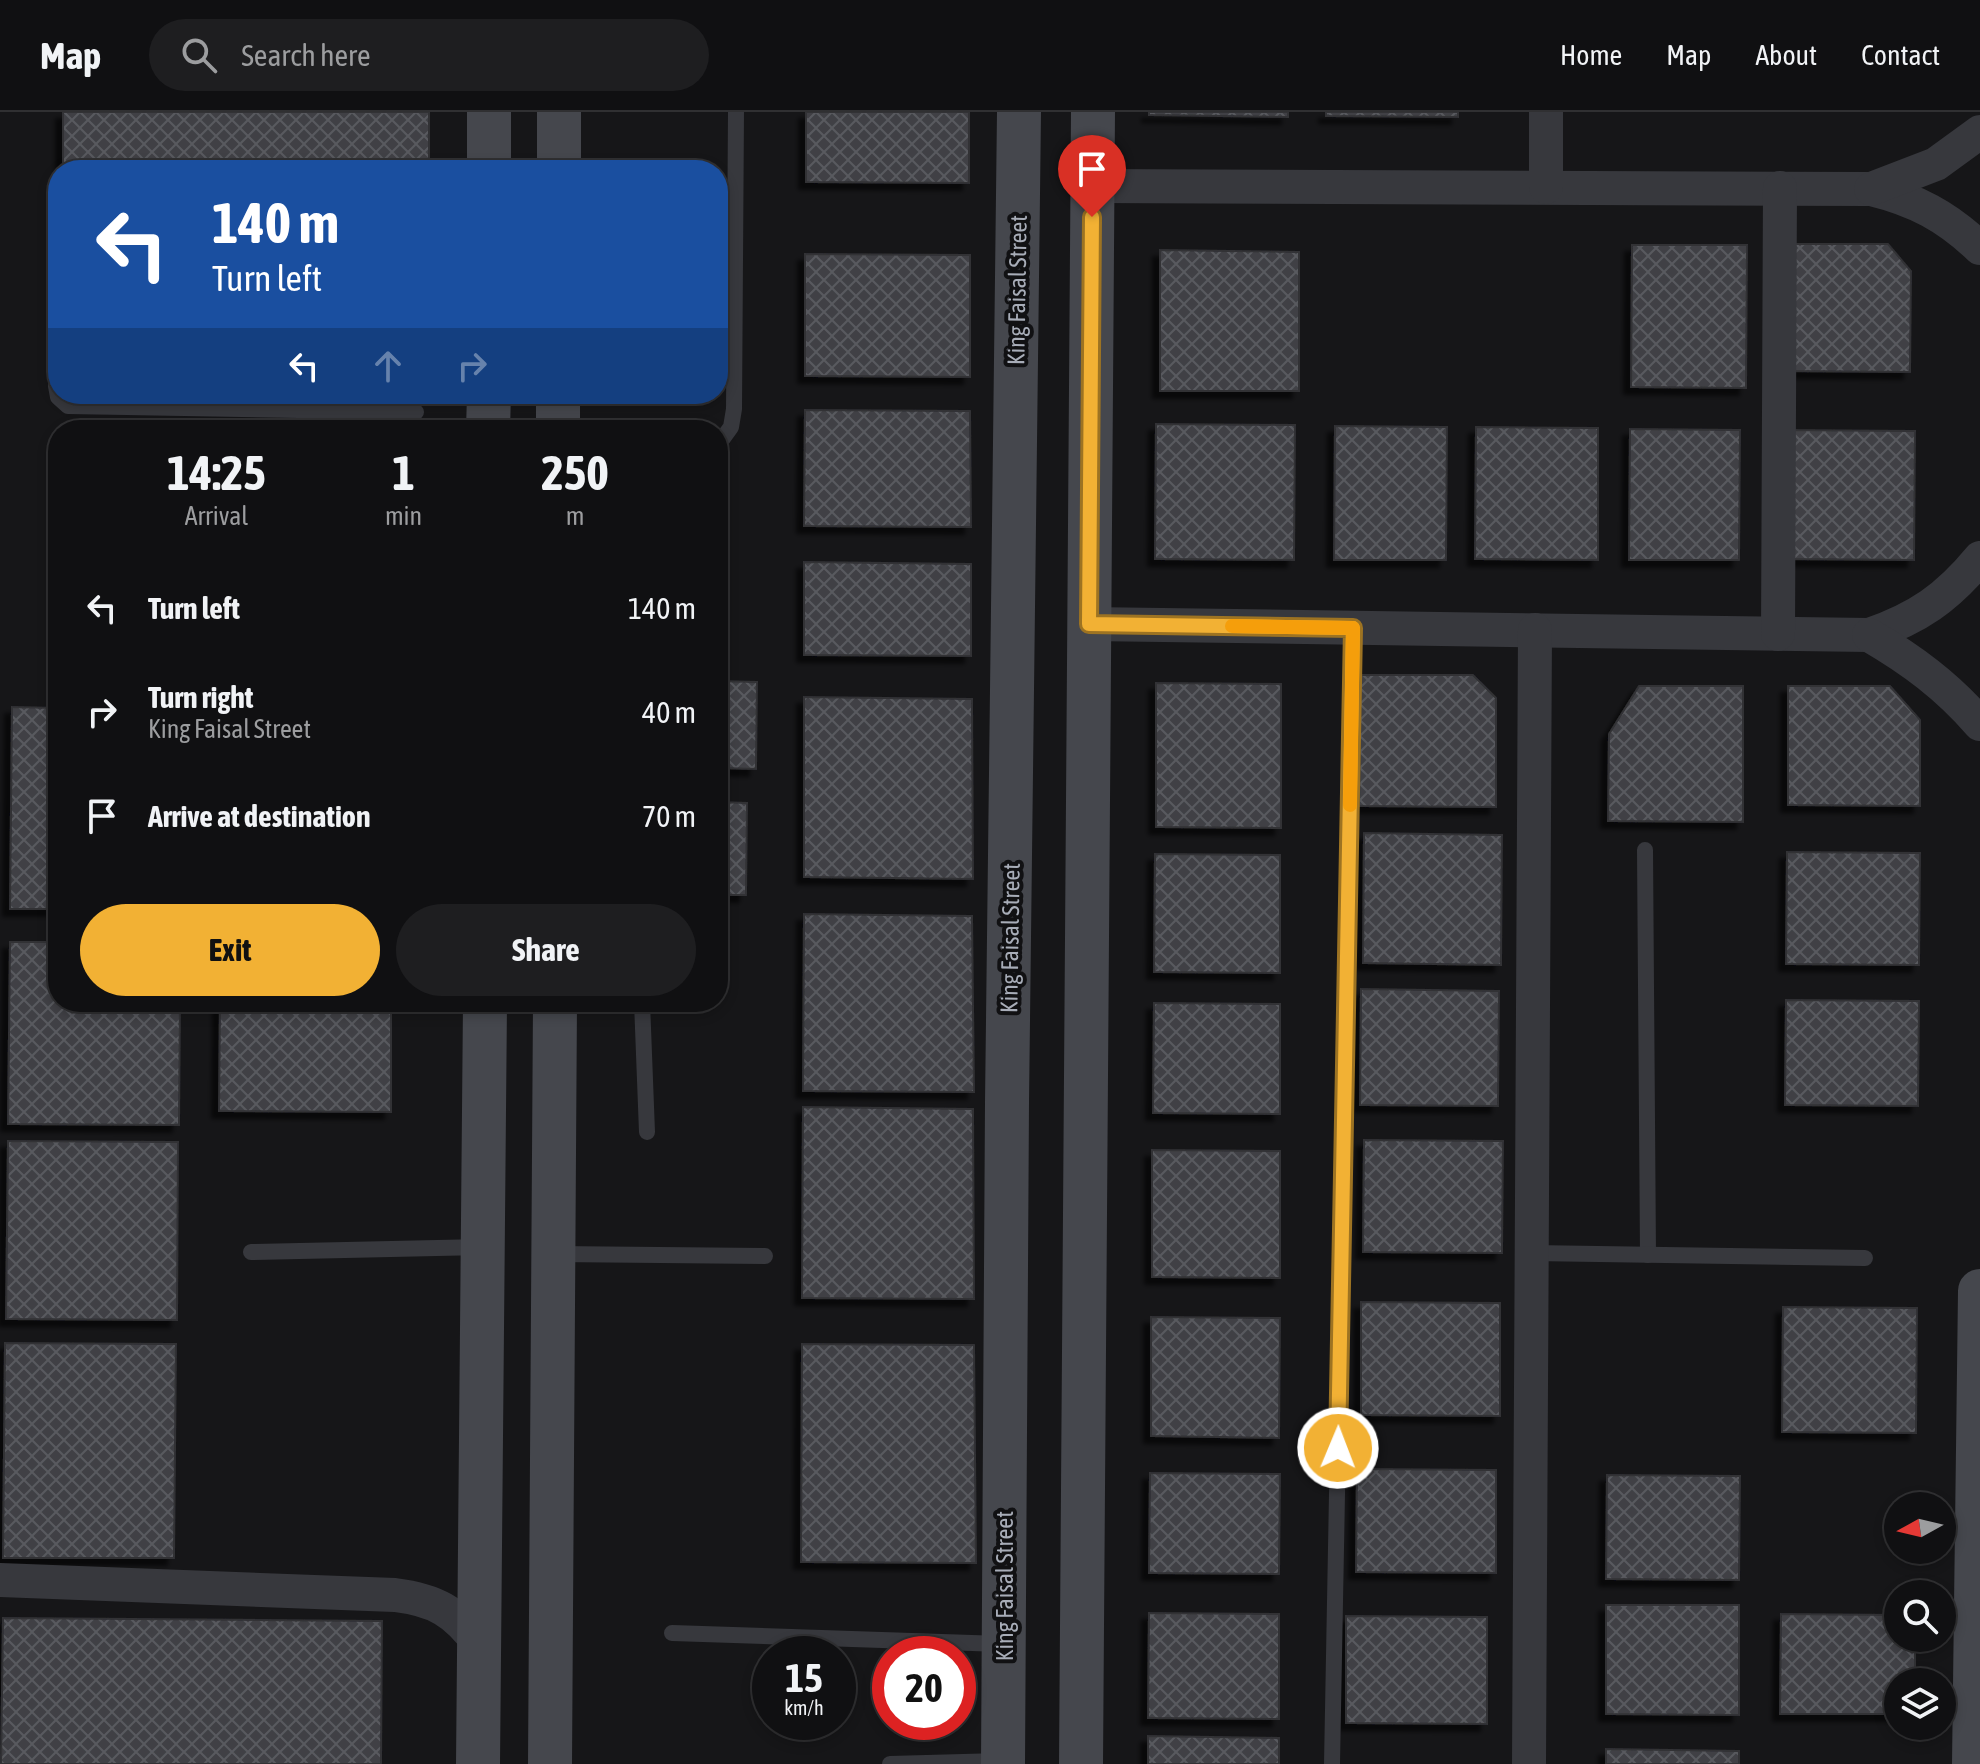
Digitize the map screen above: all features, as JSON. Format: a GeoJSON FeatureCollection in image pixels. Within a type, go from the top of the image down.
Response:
{"type":"FeatureCollection","features":[{"type":"Feature","properties":{"kind":"street"},"geometry":{"type":"LineString","coordinates":[[489,112],[489,160]]}},
{"type":"Feature","properties":{"kind":"street"},"geometry":{"type":"LineString","coordinates":[[559,112],[559,160]]}},
{"type":"Feature","properties":{"kind":"street","name":"King Faisal Street"},"geometry":{"type":"LineString","coordinates":[[1003,1762],[1019,112]]}},
{"type":"Feature","properties":{"kind":"street"},"geometry":{"type":"LineString","coordinates":[[1081,1764],[1093,112]]}},
{"type":"Feature","properties":{"kind":"street"},"geometry":{"type":"LineString","coordinates":[[1546,112],[1546,187]]}},
{"type":"Feature","properties":{"kind":"street"},"geometry":{"type":"LineString","coordinates":[[1871,189],[1936,164],[1980,132]]}},
{"type":"Feature","properties":{"kind":"street"},"geometry":{"type":"LineString","coordinates":[[1093,186],[1871,189],[1904,197],[1936,213],[1980,248]]}},
{"type":"Feature","properties":{"kind":"street"},"geometry":{"type":"LineString","coordinates":[[1778,634],[1780,188]]}},
{"type":"Feature","properties":{"kind":"street"},"geometry":{"type":"LineString","coordinates":[[1089,624],[1869,635],[1904,623],[1936,603],[1980,558]]}},
{"type":"Feature","properties":{"kind":"street"},"geometry":{"type":"LineString","coordinates":[[1529,1764],[1535,630]]}},
{"type":"Feature","properties":{"kind":"street"},"geometry":{"type":"LineString","coordinates":[[1869,635],[1934,677],[1980,724]]}},
{"type":"Feature","properties":{"kind":"street"},"geometry":{"type":"LineString","coordinates":[[478,1764],[485,1012]]}},
{"type":"Feature","properties":{"kind":"street"},"geometry":{"type":"LineString","coordinates":[[550,1764],[555,1012]]}},
{"type":"Feature","properties":{"kind":"street"},"geometry":{"type":"LineString","coordinates":[[1974,1764],[1980,1291]]}},
{"type":"Feature","properties":{"kind":"street"},"geometry":{"type":"LineString","coordinates":[[0,1580],[420,1598],[443,1608],[464,1624],[479,1644]]}},
{"type":"Feature","properties":{"kind":"lane"},"geometry":{"type":"LineString","coordinates":[[728,431],[734,409],[736,112]]}},
{"type":"Feature","properties":{"kind":"lane"},"geometry":{"type":"LineString","coordinates":[[66,404],[416,412]]}},
{"type":"Feature","properties":{"kind":"lane"},"geometry":{"type":"LineString","coordinates":[[1332,1764],[1353,628]]}},
{"type":"Feature","properties":{"kind":"lane"},"geometry":{"type":"LineString","coordinates":[[1645,850],[1648,1255]]}},
{"type":"Feature","properties":{"kind":"lane"},"geometry":{"type":"LineString","coordinates":[[642,1012],[647,1132]]}},
{"type":"Feature","properties":{"kind":"lane"},"geometry":{"type":"LineString","coordinates":[[251,1252],[484,1247]]}},
{"type":"Feature","properties":{"kind":"lane"},"geometry":{"type":"LineString","coordinates":[[1532,1253],[1865,1258]]}},
{"type":"Feature","properties":{"kind":"lane"},"geometry":{"type":"LineString","coordinates":[[554,1254],[765,1256]]}},
{"type":"Feature","properties":{"kind":"lane"},"geometry":{"type":"LineString","coordinates":[[672,1633],[1004,1644]]}},
{"type":"Feature","properties":{"kind":"lane"},"geometry":{"type":"LineString","coordinates":[[890,1764],[1003,1762]]}},
{"type":"Feature","properties":{"kind":"building"},"geometry":{"type":"Polygon","coordinates":[[[63,112],[429,112],[429,160],[63,160],[63,112]]]}},
{"type":"Feature","properties":{"kind":"building"},"geometry":{"type":"Polygon","coordinates":[[[806,112],[969,112],[969,183],[806,182],[806,112]]]}},
{"type":"Feature","properties":{"kind":"building"},"geometry":{"type":"Polygon","coordinates":[[[1149,112],[1288,112],[1288,117],[1149,115],[1149,112]]]}},
{"type":"Feature","properties":{"kind":"building"},"geometry":{"type":"Polygon","coordinates":[[[1326,112],[1458,112],[1458,117],[1326,116],[1326,112]]]}},
{"type":"Feature","properties":{"kind":"building"},"geometry":{"type":"Polygon","coordinates":[[[1781,244],[1888,244],[1911,271],[1910,372],[1781,371],[1781,244]]]}},
{"type":"Feature","properties":{"kind":"building"},"geometry":{"type":"Polygon","coordinates":[[[1632,245],[1747,245],[1746,388],[1631,387],[1632,245]]]}},
{"type":"Feature","properties":{"kind":"building"},"geometry":{"type":"Polygon","coordinates":[[[1160,250],[1299,252],[1299,391],[1160,391],[1160,250]]]}},
{"type":"Feature","properties":{"kind":"building"},"geometry":{"type":"Polygon","coordinates":[[[805,254],[970,255],[970,377],[805,376],[805,254]]]}},
{"type":"Feature","properties":{"kind":"building"},"geometry":{"type":"Polygon","coordinates":[[[805,410],[970,411],[971,527],[804,526],[805,410]]]}},
{"type":"Feature","properties":{"kind":"building"},"geometry":{"type":"Polygon","coordinates":[[[1156,424],[1295,425],[1294,560],[1155,559],[1156,424]]]}},
{"type":"Feature","properties":{"kind":"building"},"geometry":{"type":"Polygon","coordinates":[[[1335,426],[1447,427],[1446,560],[1334,560],[1335,426]]]}},
{"type":"Feature","properties":{"kind":"building"},"geometry":{"type":"Polygon","coordinates":[[[1476,427],[1598,428],[1598,560],[1475,559],[1476,427]]]}},
{"type":"Feature","properties":{"kind":"building"},"geometry":{"type":"Polygon","coordinates":[[[1630,429],[1740,430],[1739,560],[1629,560],[1630,429]]]}},
{"type":"Feature","properties":{"kind":"building"},"geometry":{"type":"Polygon","coordinates":[[[1781,430],[1915,431],[1914,560],[1780,559],[1781,430]]]}},
{"type":"Feature","properties":{"kind":"building"},"geometry":{"type":"Polygon","coordinates":[[[804,562],[971,564],[971,656],[804,655],[804,562]]]}},
{"type":"Feature","properties":{"kind":"building"},"geometry":{"type":"Polygon","coordinates":[[[1360,675],[1473,675],[1496,698],[1496,807],[1359,806],[1360,675]]]}},
{"type":"Feature","properties":{"kind":"building"},"geometry":{"type":"Polygon","coordinates":[[[728,681],[757,682],[756,769],[728,768],[728,681]]]}},
{"type":"Feature","properties":{"kind":"building"},"geometry":{"type":"Polygon","coordinates":[[[1156,683],[1281,684],[1281,828],[1156,827],[1156,683]]]}},
{"type":"Feature","properties":{"kind":"building"},"geometry":{"type":"Polygon","coordinates":[[[1639,686],[1743,686],[1743,822],[1608,821],[1609,734],[1639,686]]]}},
{"type":"Feature","properties":{"kind":"building"},"geometry":{"type":"Polygon","coordinates":[[[1788,686],[1890,686],[1920,720],[1920,806],[1788,805],[1788,686]]]}},
{"type":"Feature","properties":{"kind":"building"},"geometry":{"type":"Polygon","coordinates":[[[804,697],[972,699],[973,879],[804,877],[804,697]]]}},
{"type":"Feature","properties":{"kind":"building"},"geometry":{"type":"Polygon","coordinates":[[[12,707],[48,708],[48,909],[10,909],[12,707]]]}},
{"type":"Feature","properties":{"kind":"building"},"geometry":{"type":"Polygon","coordinates":[[[728,802],[747,803],[746,895],[728,895],[728,802]]]}},
{"type":"Feature","properties":{"kind":"building"},"geometry":{"type":"Polygon","coordinates":[[[1364,833],[1502,835],[1501,965],[1363,963],[1364,833]]]}},
{"type":"Feature","properties":{"kind":"building"},"geometry":{"type":"Polygon","coordinates":[[[1787,852],[1920,853],[1919,965],[1786,964],[1787,852]]]}},
{"type":"Feature","properties":{"kind":"building"},"geometry":{"type":"Polygon","coordinates":[[[1155,854],[1280,855],[1280,973],[1154,972],[1155,854]]]}},
{"type":"Feature","properties":{"kind":"building"},"geometry":{"type":"Polygon","coordinates":[[[804,914],[972,916],[974,1092],[803,1091],[804,914]]]}},
{"type":"Feature","properties":{"kind":"building"},"geometry":{"type":"Polygon","coordinates":[[[10,942],[48,942],[48,1012],[180,1012],[179,1125],[8,1124],[10,942]]]}},
{"type":"Feature","properties":{"kind":"building"},"geometry":{"type":"Polygon","coordinates":[[[1361,989],[1499,991],[1498,1106],[1360,1105],[1361,989]]]}},
{"type":"Feature","properties":{"kind":"building"},"geometry":{"type":"Polygon","coordinates":[[[1786,1000],[1919,1001],[1918,1106],[1785,1105],[1786,1000]]]}},
{"type":"Feature","properties":{"kind":"building"},"geometry":{"type":"Polygon","coordinates":[[[1154,1003],[1280,1004],[1280,1114],[1153,1113],[1154,1003]]]}},
{"type":"Feature","properties":{"kind":"building"},"geometry":{"type":"Polygon","coordinates":[[[220,1012],[391,1012],[391,1112],[219,1111],[220,1012]]]}},
{"type":"Feature","properties":{"kind":"building"},"geometry":{"type":"Polygon","coordinates":[[[803,1107],[973,1109],[974,1299],[802,1298],[803,1107]]]}},
{"type":"Feature","properties":{"kind":"building"},"geometry":{"type":"Polygon","coordinates":[[[1364,1140],[1503,1141],[1502,1253],[1363,1252],[1364,1140]]]}},
{"type":"Feature","properties":{"kind":"building"},"geometry":{"type":"Polygon","coordinates":[[[8,1141],[178,1142],[177,1320],[6,1319],[8,1141]]]}},
{"type":"Feature","properties":{"kind":"building"},"geometry":{"type":"Polygon","coordinates":[[[1152,1150],[1280,1151],[1280,1278],[1152,1277],[1152,1150]]]}},
{"type":"Feature","properties":{"kind":"building"},"geometry":{"type":"Polygon","coordinates":[[[1361,1302],[1500,1303],[1500,1416],[1361,1415],[1361,1302]]]}},
{"type":"Feature","properties":{"kind":"building"},"geometry":{"type":"Polygon","coordinates":[[[1783,1307],[1917,1308],[1916,1433],[1782,1432],[1783,1307]]]}},
{"type":"Feature","properties":{"kind":"building"},"geometry":{"type":"Polygon","coordinates":[[[1151,1317],[1280,1318],[1279,1438],[1151,1436],[1151,1317]]]}},
{"type":"Feature","properties":{"kind":"building"},"geometry":{"type":"Polygon","coordinates":[[[5,1343],[176,1344],[174,1558],[3,1558],[5,1343]]]}},
{"type":"Feature","properties":{"kind":"building"},"geometry":{"type":"Polygon","coordinates":[[[802,1344],[974,1345],[976,1563],[801,1562],[802,1344]]]}},
{"type":"Feature","properties":{"kind":"building"},"geometry":{"type":"Polygon","coordinates":[[[1357,1469],[1496,1470],[1496,1573],[1356,1572],[1357,1469]]]}},
{"type":"Feature","properties":{"kind":"building"},"geometry":{"type":"Polygon","coordinates":[[[1150,1473],[1280,1474],[1279,1574],[1149,1573],[1150,1473]]]}},
{"type":"Feature","properties":{"kind":"building"},"geometry":{"type":"Polygon","coordinates":[[[1607,1475],[1740,1476],[1739,1580],[1606,1579],[1607,1475]]]}},
{"type":"Feature","properties":{"kind":"building"},"geometry":{"type":"Polygon","coordinates":[[[1606,1605],[1739,1605],[1739,1715],[1606,1714],[1606,1605]]]}},
{"type":"Feature","properties":{"kind":"building"},"geometry":{"type":"Polygon","coordinates":[[[1149,1613],[1279,1614],[1279,1719],[1148,1718],[1149,1613]]]}},
{"type":"Feature","properties":{"kind":"building"},"geometry":{"type":"Polygon","coordinates":[[[1781,1614],[1884,1615],[1884,1652],[1915,1652],[1915,1668],[1884,1668],[1884,1714],[1780,1714],[1781,1614]]]}},
{"type":"Feature","properties":{"kind":"building"},"geometry":{"type":"Polygon","coordinates":[[[1346,1616],[1487,1617],[1487,1724],[1346,1723],[1346,1616]]]}},
{"type":"Feature","properties":{"kind":"building"},"geometry":{"type":"Polygon","coordinates":[[[3,1618],[382,1621],[381,1764],[1,1764],[3,1618]]]}},
{"type":"Feature","properties":{"kind":"building"},"geometry":{"type":"Polygon","coordinates":[[[1148,1736],[1279,1738],[1279,1764],[1148,1764],[1148,1736]]]}},
{"type":"Feature","properties":{"kind":"building"},"geometry":{"type":"Polygon","coordinates":[[[1606,1749],[1739,1751],[1739,1764],[1606,1764],[1606,1749]]]}},
{"type":"Feature","properties":{"kind":"slow traffic"},"geometry":{"type":"LineString","coordinates":[[1232,626],[1353,628],[1350,805]]}},
{"type":"Feature","properties":{"kind":"route"},"geometry":{"type":"LineString","coordinates":[[1092,217],[1089,624],[1353,628],[1338,1448]]}}]}
